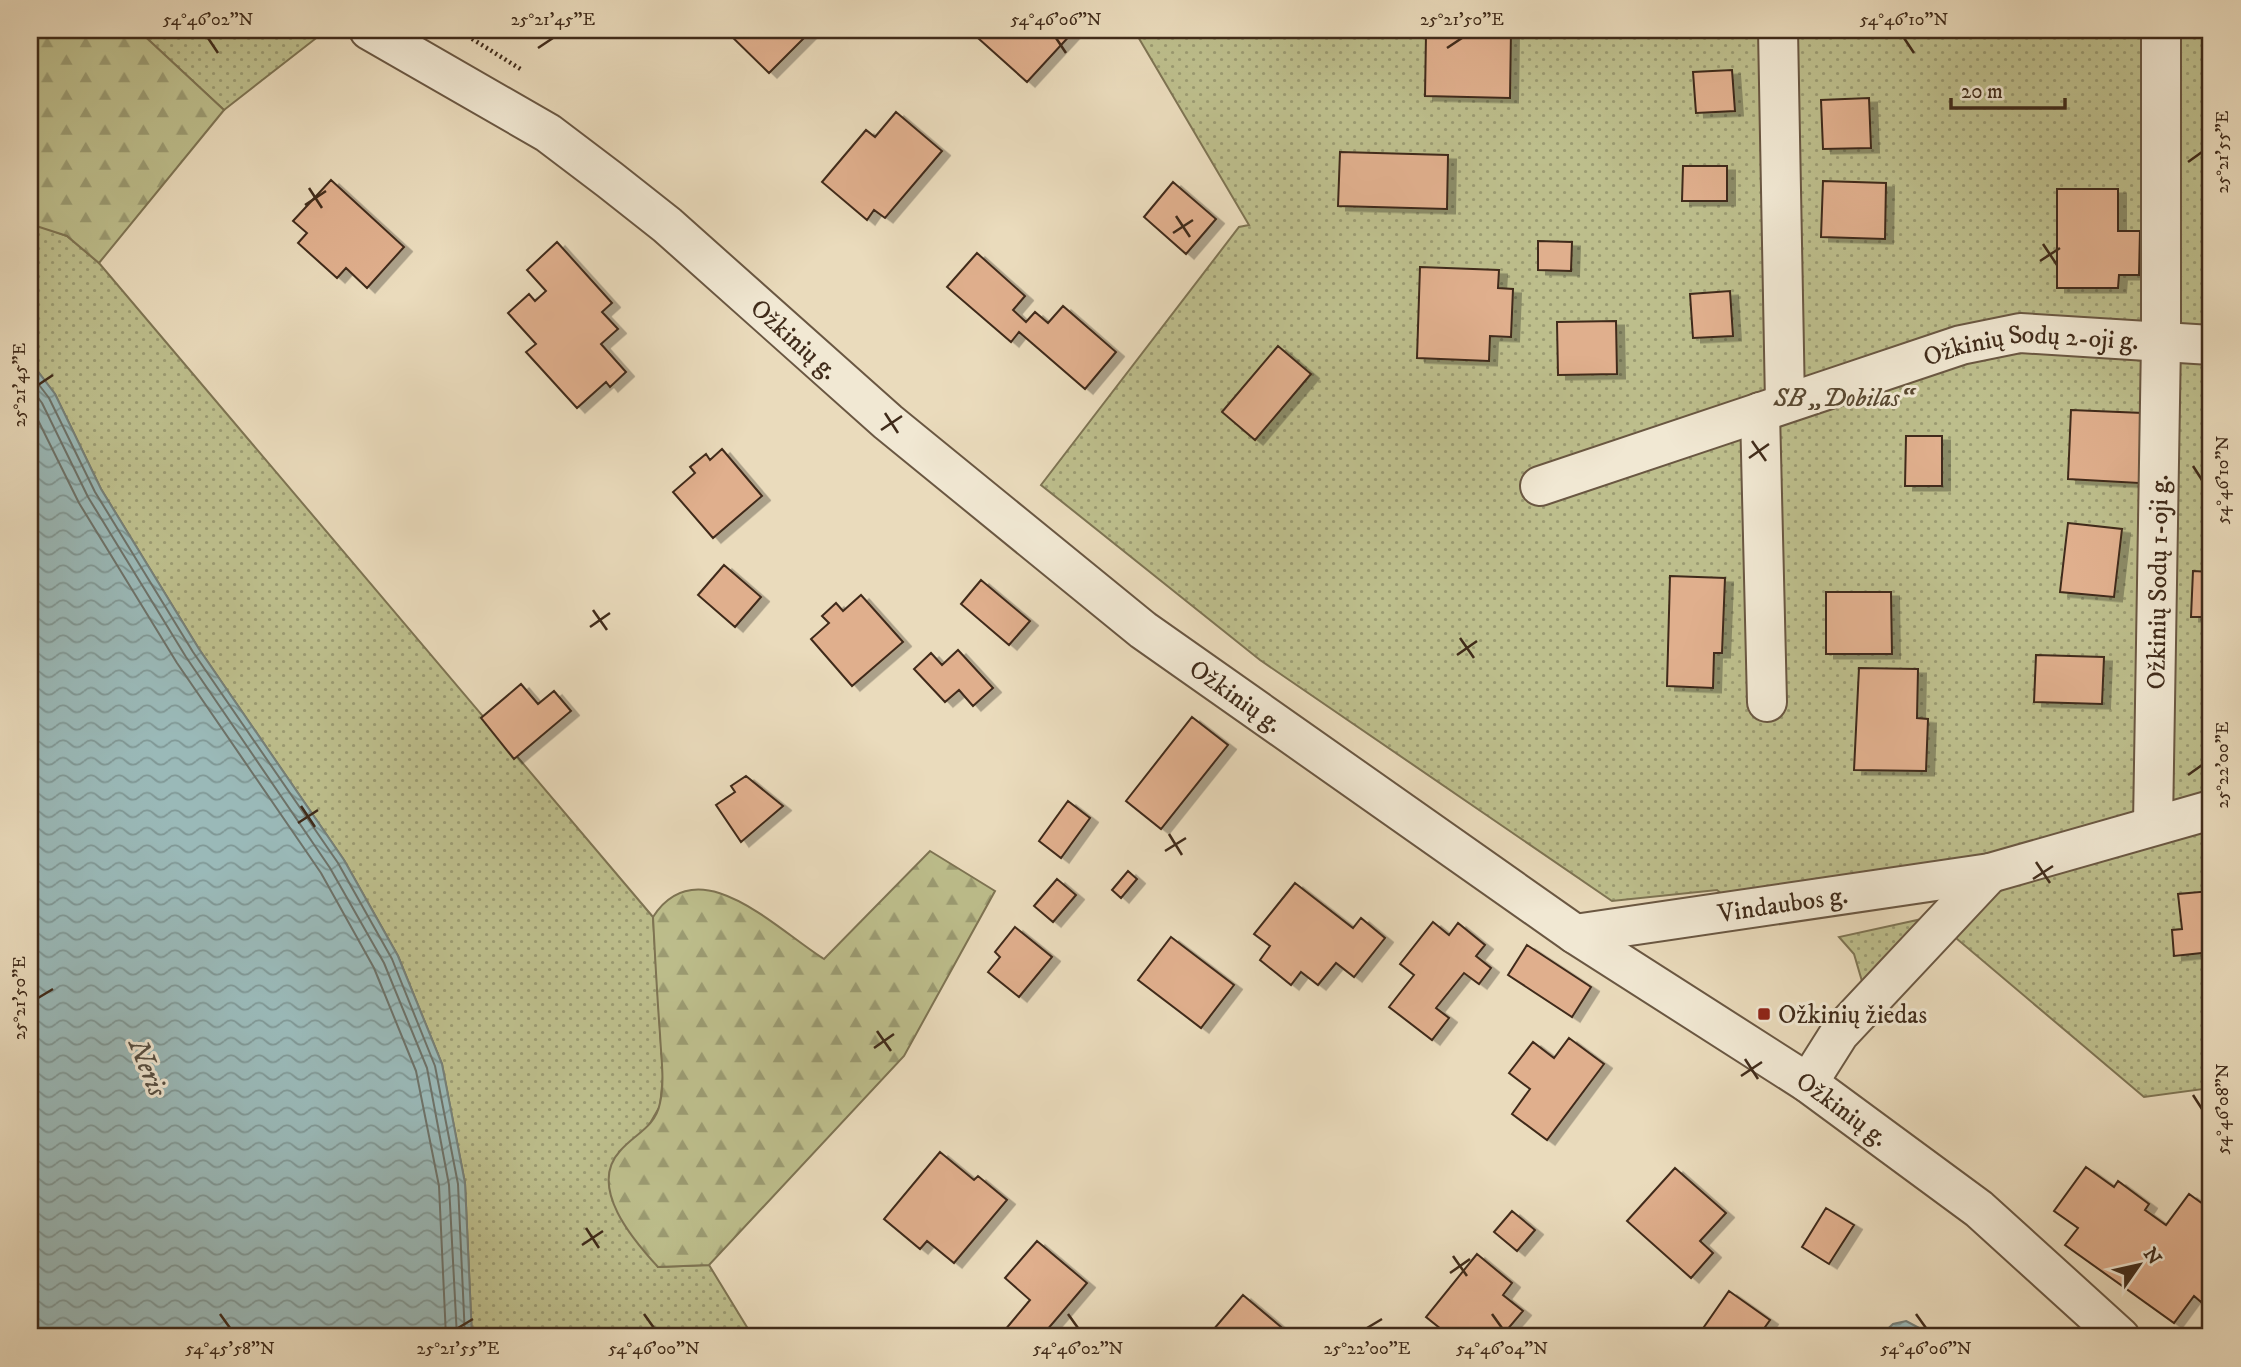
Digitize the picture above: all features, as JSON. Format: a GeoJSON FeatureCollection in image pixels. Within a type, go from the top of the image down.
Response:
{"type":"FeatureCollection","features":[{"type":"Feature","properties":{"kind":"street","name":"Ožkinių g."},"geometry":{"type":"LineString","coordinates":[[369,30],[548,133],[667,225],[888,422],[1143,630],[1575,934],[1808,1083],[1979,1209],[2120,1337]]}},
{"type":"Feature","properties":{"kind":"street"},"geometry":{"type":"LineString","coordinates":[[1767,702],[1778,30]]}},
{"type":"Feature","properties":{"kind":"street","name":"Ožkinių Sodų 1-oji g."},"geometry":{"type":"LineString","coordinates":[[2153,824],[2161,342],[2161,30]]}},
{"type":"Feature","properties":{"kind":"street","name":"Ožkinių Sodų 2-oji g."},"geometry":{"type":"LineString","coordinates":[[1541,486],[1961,345],[2020,333],[2161,342]]}},
{"type":"Feature","properties":{"kind":"street"},"geometry":{"type":"LineString","coordinates":[[2161,342],[2211,345]]}},
{"type":"Feature","properties":{"kind":"street","name":"Vindaubos g."},"geometry":{"type":"LineString","coordinates":[[1575,934],[1990,873],[2153,824],[2211,810]]}},
{"type":"Feature","properties":{"kind":"street"},"geometry":{"type":"LineString","coordinates":[[1808,1083],[1839,1034],[1990,873]]}},
{"type":"Feature","properties":{"kind":"path"},"geometry":{"type":"LineString","coordinates":[[458,30],[524,71]]}},
{"type":"Feature","properties":{"kind":"green space"},"geometry":{"type":"Polygon","coordinates":[[[30,30],[138,30],[224,110],[99,263],[67,236],[30,224],[30,30]]]}},
{"type":"Feature","properties":{"kind":"green space"},"geometry":{"type":"Polygon","coordinates":[[[138,30],[320,30],[324,32],[224,110],[138,30]]]}},
{"type":"Feature","properties":{"kind":"green space","name":"SB „Dobilas“"},"geometry":{"type":"Polygon","coordinates":[[[1134,30],[2211,30],[2211,1088],[2144,1097],[1950,933],[2000,887],[1729,900],[1717,890],[1612,901],[1260,660],[1041,485],[1239,227],[1249,225],[1134,30]]]}},
{"type":"Feature","properties":{"kind":"green space"},"geometry":{"type":"Polygon","coordinates":[[[32,223],[67,236],[99,263],[653,917],[663,1076],[660,1106],[645,1132],[619,1152],[658,1267],[709,1265],[753,1337],[472,1337],[465,1183],[442,1064],[398,956],[344,860],[199,649],[101,489],[55,394],[30,361],[32,223]]]}},
{"type":"Feature","properties":{"kind":"green space"},"geometry":{"type":"Polygon","coordinates":[[[930,851],[995,891],[904,1056],[709,1265],[658,1267],[637,1243],[618,1213],[611,1197],[609,1181],[611,1165],[620,1151],[654,1119],[661,1095],[662,1069],[653,917],[671,897],[692,890],[714,892],[737,900],[761,914],[824,959],[930,851]]]}},
{"type":"Feature","properties":{"kind":"green space"},"geometry":{"type":"Polygon","coordinates":[[[1931,917],[1864,988],[1854,954],[1839,937],[1931,917]]]}},
{"type":"Feature","properties":{"kind":"water","name":"Neris"},"geometry":{"type":"Polygon","coordinates":[[[30,361],[55,394],[101,489],[199,649],[344,860],[398,956],[442,1064],[465,1183],[472,1337],[30,1337],[30,361]]]}},
{"type":"Feature","properties":{"kind":"water"},"geometry":{"type":"Polygon","coordinates":[[[1906,1321],[1923,1330],[1925,1337],[1879,1337],[1893,1324],[1906,1321]]]}},
{"type":"Feature","properties":{"kind":"building"},"geometry":{"type":"Polygon","coordinates":[[[725,30],[812,30],[769,73],[725,30]]]}},
{"type":"Feature","properties":{"kind":"building"},"geometry":{"type":"Polygon","coordinates":[[[969,30],[1072,30],[1074,31],[1027,82],[969,30]]]}},
{"type":"Feature","properties":{"kind":"building"},"geometry":{"type":"Polygon","coordinates":[[[1472,30],[1511,30],[1510,98],[1425,96],[1426,35],[1472,36],[1472,30]]]}},
{"type":"Feature","properties":{"kind":"building"},"geometry":{"type":"Polygon","coordinates":[[[1732,70],[1735,111],[1696,113],[1693,72],[1732,70]]]}},
{"type":"Feature","properties":{"kind":"building"},"geometry":{"type":"Polygon","coordinates":[[[1869,98],[1871,148],[1823,149],[1821,100],[1869,98]]]}},
{"type":"Feature","properties":{"kind":"building"},"geometry":{"type":"Polygon","coordinates":[[[896,112],[942,151],[885,218],[874,210],[867,220],[822,182],[866,130],[875,137],[896,112]]]}},
{"type":"Feature","properties":{"kind":"building"},"geometry":{"type":"Polygon","coordinates":[[[1340,152],[1448,155],[1447,209],[1338,206],[1340,152]]]}},
{"type":"Feature","properties":{"kind":"building"},"geometry":{"type":"Polygon","coordinates":[[[1683,166],[1727,166],[1727,201],[1682,201],[1683,166]]]}},
{"type":"Feature","properties":{"kind":"building"},"geometry":{"type":"Polygon","coordinates":[[[331,180],[404,247],[367,288],[346,268],[337,278],[298,243],[307,233],[293,221],[331,180]]]}},
{"type":"Feature","properties":{"kind":"building"},"geometry":{"type":"Polygon","coordinates":[[[1823,181],[1886,183],[1885,239],[1821,237],[1823,181]]]}},
{"type":"Feature","properties":{"kind":"building"},"geometry":{"type":"Polygon","coordinates":[[[1173,182],[1216,219],[1186,254],[1144,217],[1173,182]]]}},
{"type":"Feature","properties":{"kind":"building"},"geometry":{"type":"Polygon","coordinates":[[[2057,189],[2118,189],[2118,231],[2140,231],[2139,275],[2119,275],[2118,288],[2057,288],[2057,189]]]}},
{"type":"Feature","properties":{"kind":"building"},"geometry":{"type":"Polygon","coordinates":[[[1538,241],[1572,242],[1571,271],[1538,270],[1538,241]]]}},
{"type":"Feature","properties":{"kind":"building"},"geometry":{"type":"Polygon","coordinates":[[[557,242],[612,303],[602,312],[618,329],[601,344],[626,372],[610,387],[606,382],[577,408],[526,352],[536,344],[508,313],[529,294],[535,301],[546,291],[527,270],[557,242]]]}},
{"type":"Feature","properties":{"kind":"building"},"geometry":{"type":"Polygon","coordinates":[[[977,253],[1025,296],[1013,310],[1026,322],[1035,312],[1048,323],[1063,306],[1116,352],[1085,389],[1019,332],[1011,342],[947,287],[977,253]]]}},
{"type":"Feature","properties":{"kind":"building"},"geometry":{"type":"Polygon","coordinates":[[[1420,267],[1499,270],[1498,288],[1513,289],[1511,337],[1490,336],[1489,361],[1417,358],[1420,267]]]}},
{"type":"Feature","properties":{"kind":"building"},"geometry":{"type":"Polygon","coordinates":[[[1730,291],[1733,336],[1693,338],[1690,294],[1730,291]]]}},
{"type":"Feature","properties":{"kind":"building"},"geometry":{"type":"Polygon","coordinates":[[[1616,321],[1617,374],[1558,375],[1557,322],[1616,321]]]}},
{"type":"Feature","properties":{"kind":"building"},"geometry":{"type":"Polygon","coordinates":[[[1278,346],[1311,374],[1255,440],[1222,412],[1278,346]]]}},
{"type":"Feature","properties":{"kind":"building"},"geometry":{"type":"Polygon","coordinates":[[[2071,410],[2143,413],[2139,483],[2068,479],[2071,410]]]}},
{"type":"Feature","properties":{"kind":"building"},"geometry":{"type":"Polygon","coordinates":[[[1906,436],[1942,436],[1942,486],[1905,486],[1906,436]]]}},
{"type":"Feature","properties":{"kind":"building"},"geometry":{"type":"Polygon","coordinates":[[[722,449],[762,496],[713,538],[673,492],[695,473],[690,467],[706,454],[710,460],[722,449]]]}},
{"type":"Feature","properties":{"kind":"building"},"geometry":{"type":"Polygon","coordinates":[[[2068,523],[2122,529],[2114,597],[2060,592],[2068,523]]]}},
{"type":"Feature","properties":{"kind":"building"},"geometry":{"type":"Polygon","coordinates":[[[724,565],[761,597],[735,627],[698,595],[724,565]]]}},
{"type":"Feature","properties":{"kind":"building"},"geometry":{"type":"Polygon","coordinates":[[[2193,571],[2211,572],[2211,617],[2191,617],[2193,571]]]}},
{"type":"Feature","properties":{"kind":"building"},"geometry":{"type":"Polygon","coordinates":[[[1670,576],[1725,578],[1722,653],[1714,653],[1713,688],[1667,686],[1670,576]]]}},
{"type":"Feature","properties":{"kind":"building"},"geometry":{"type":"Polygon","coordinates":[[[981,580],[1030,621],[1009,645],[961,604],[981,580]]]}},
{"type":"Feature","properties":{"kind":"building"},"geometry":{"type":"Polygon","coordinates":[[[1826,592],[1891,592],[1892,654],[1826,654],[1826,592]]]}},
{"type":"Feature","properties":{"kind":"building"},"geometry":{"type":"Polygon","coordinates":[[[861,595],[903,642],[852,686],[811,639],[829,623],[822,616],[836,603],[843,611],[861,595]]]}},
{"type":"Feature","properties":{"kind":"building"},"geometry":{"type":"Polygon","coordinates":[[[958,650],[993,688],[973,706],[959,690],[945,702],[914,669],[931,653],[942,665],[958,650]]]}},
{"type":"Feature","properties":{"kind":"building"},"geometry":{"type":"Polygon","coordinates":[[[2036,655],[2104,657],[2102,704],[2034,702],[2036,655]]]}},
{"type":"Feature","properties":{"kind":"building"},"geometry":{"type":"Polygon","coordinates":[[[1859,668],[1918,669],[1917,718],[1928,719],[1926,771],[1854,770],[1859,668]]]}},
{"type":"Feature","properties":{"kind":"building"},"geometry":{"type":"Polygon","coordinates":[[[521,684],[538,704],[554,691],[571,711],[514,759],[481,718],[521,684]]]}},
{"type":"Feature","properties":{"kind":"building"},"geometry":{"type":"Polygon","coordinates":[[[1192,717],[1228,745],[1161,829],[1126,801],[1192,717]]]}},
{"type":"Feature","properties":{"kind":"building"},"geometry":{"type":"Polygon","coordinates":[[[746,776],[783,806],[741,842],[716,805],[735,792],[731,786],[746,776]]]}},
{"type":"Feature","properties":{"kind":"building"},"geometry":{"type":"Polygon","coordinates":[[[1068,801],[1090,818],[1061,858],[1039,841],[1068,801]]]}},
{"type":"Feature","properties":{"kind":"building"},"geometry":{"type":"Polygon","coordinates":[[[1128,871],[1137,879],[1121,898],[1112,890],[1128,871]]]}},
{"type":"Feature","properties":{"kind":"building"},"geometry":{"type":"Polygon","coordinates":[[[1057,879],[1076,895],[1053,922],[1034,906],[1057,879]]]}},
{"type":"Feature","properties":{"kind":"building"},"geometry":{"type":"Polygon","coordinates":[[[1295,883],[1353,928],[1361,918],[1385,938],[1354,977],[1336,963],[1318,985],[1301,972],[1291,985],[1260,960],[1270,946],[1254,934],[1295,883]]]}},
{"type":"Feature","properties":{"kind":"building"},"geometry":{"type":"Polygon","coordinates":[[[2211,891],[2211,952],[2174,956],[2172,930],[2182,929],[2178,894],[2211,891]]]}},
{"type":"Feature","properties":{"kind":"building"},"geometry":{"type":"Polygon","coordinates":[[[1433,922],[1449,935],[1458,923],[1485,945],[1476,956],[1491,968],[1479,984],[1464,973],[1436,1008],[1449,1018],[1432,1040],[1389,1007],[1414,975],[1400,964],[1433,922]]]}},
{"type":"Feature","properties":{"kind":"building"},"geometry":{"type":"Polygon","coordinates":[[[1015,927],[1052,957],[1019,997],[988,972],[1000,957],[995,952],[1015,927]]]}},
{"type":"Feature","properties":{"kind":"building"},"geometry":{"type":"Polygon","coordinates":[[[1171,937],[1234,985],[1201,1028],[1138,980],[1171,937]]]}},
{"type":"Feature","properties":{"kind":"building"},"geometry":{"type":"Polygon","coordinates":[[[1527,945],[1591,987],[1572,1017],[1508,975],[1527,945]]]}},
{"type":"Feature","properties":{"kind":"building"},"geometry":{"type":"Polygon","coordinates":[[[1569,1038],[1604,1064],[1547,1140],[1512,1114],[1530,1089],[1509,1073],[1533,1042],[1554,1058],[1569,1038]]]}},
{"type":"Feature","properties":{"kind":"building"},"geometry":{"type":"Polygon","coordinates":[[[940,1152],[974,1180],[978,1176],[1007,1200],[954,1263],[927,1241],[920,1249],[884,1219],[940,1152]]]}},
{"type":"Feature","properties":{"kind":"building"},"geometry":{"type":"Polygon","coordinates":[[[2086,1167],[2114,1187],[2118,1181],[2149,1204],[2145,1210],[2166,1225],[2189,1194],[2207,1207],[2211,1202],[2211,1288],[2201,1302],[2194,1296],[2174,1323],[2065,1245],[2078,1228],[2054,1211],[2086,1167]]]}},
{"type":"Feature","properties":{"kind":"building"},"geometry":{"type":"Polygon","coordinates":[[[1675,1168],[1726,1213],[1700,1241],[1713,1253],[1691,1278],[1627,1221],[1675,1168]]]}},
{"type":"Feature","properties":{"kind":"building"},"geometry":{"type":"Polygon","coordinates":[[[1826,1208],[1854,1225],[1829,1264],[1802,1247],[1826,1208]]]}},
{"type":"Feature","properties":{"kind":"building"},"geometry":{"type":"Polygon","coordinates":[[[1512,1211],[1535,1230],[1517,1251],[1494,1232],[1512,1211]]]}},
{"type":"Feature","properties":{"kind":"building"},"geometry":{"type":"Polygon","coordinates":[[[1037,1241],[1087,1283],[1041,1337],[999,1337],[1030,1300],[1005,1278],[1037,1241]]]}},
{"type":"Feature","properties":{"kind":"building"},"geometry":{"type":"Polygon","coordinates":[[[1477,1254],[1512,1283],[1503,1295],[1523,1311],[1501,1337],[1451,1337],[1426,1317],[1477,1254]]]}},
{"type":"Feature","properties":{"kind":"building"},"geometry":{"type":"Polygon","coordinates":[[[1729,1291],[1770,1320],[1758,1337],[1697,1337],[1729,1291]]]}},
{"type":"Feature","properties":{"kind":"building"},"geometry":{"type":"Polygon","coordinates":[[[1243,1295],[1293,1337],[1207,1337],[1243,1295]]]}},
{"type":"Feature","properties":{"kind":"place","name":"Ožkinių žiedas"},"geometry":{"type":"Point","coordinates":[1764,1014]}}]}
